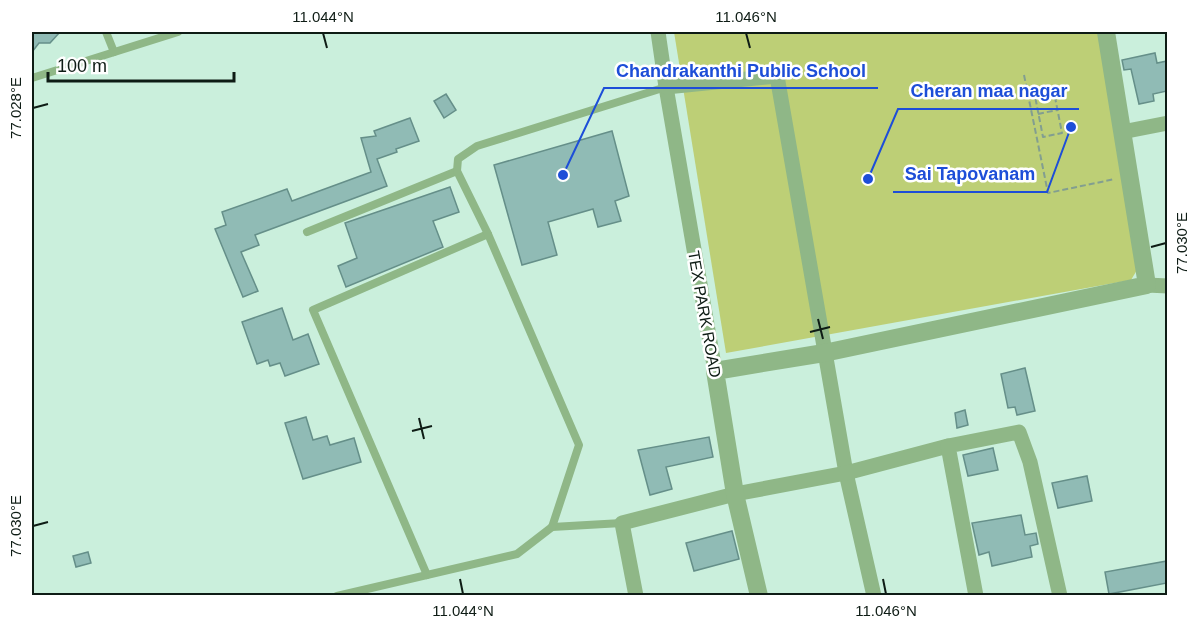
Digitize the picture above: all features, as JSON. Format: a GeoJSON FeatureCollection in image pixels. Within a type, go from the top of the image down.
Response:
{"type":"FeatureCollection","features":[{"type":"Feature","properties":{"kind":"street","name":"TEX PARK ROAD"},"geometry":{"type":"LineString","coordinates":[[658,32],[735,494],[759,596]]}},
{"type":"Feature","properties":{"kind":"street"},"geometry":{"type":"LineString","coordinates":[[1106,32],[1147,285]]}},
{"type":"Feature","properties":{"kind":"street"},"geometry":{"type":"LineString","coordinates":[[666,87],[777,76],[846,473],[874,596]]}},
{"type":"Feature","properties":{"kind":"street"},"geometry":{"type":"LineString","coordinates":[[1122,132],[1167,123]]}},
{"type":"Feature","properties":{"kind":"street"},"geometry":{"type":"LineString","coordinates":[[715,371],[824,353],[1147,285],[1167,286]]}},
{"type":"Feature","properties":{"kind":"street"},"geometry":{"type":"LineString","coordinates":[[636,596],[622,523],[735,494],[846,473],[948,446],[1019,432],[1030,462],[1060,596]]}},
{"type":"Feature","properties":{"kind":"street"},"geometry":{"type":"LineString","coordinates":[[948,446],[976,596]]}},
{"type":"Feature","properties":{"kind":"lane"},"geometry":{"type":"LineString","coordinates":[[106,32],[114,52]]}},
{"type":"Feature","properties":{"kind":"lane"},"geometry":{"type":"LineString","coordinates":[[32,78],[178,32]]}},
{"type":"Feature","properties":{"kind":"lane"},"geometry":{"type":"LineString","coordinates":[[337,596],[517,554],[552,527],[579,446],[488,234],[457,171],[458,159],[477,146],[666,87]]}},
{"type":"Feature","properties":{"kind":"lane"},"geometry":{"type":"LineString","coordinates":[[307,231],[457,171]]}},
{"type":"Feature","properties":{"kind":"lane"},"geometry":{"type":"LineString","coordinates":[[427,575],[313,310],[488,234]]}},
{"type":"Feature","properties":{"kind":"lane"},"geometry":{"type":"LineString","coordinates":[[552,527],[622,523]]}},
{"type":"Feature","properties":{"kind":"path"},"geometry":{"type":"LineString","coordinates":[[1024,75],[1048,193],[1129,176]]}},
{"type":"Feature","properties":{"kind":"path"},"geometry":{"type":"LineString","coordinates":[[1028,92],[1053,87],[1062,133],[1042,137],[1034,91]]}},
{"type":"Feature","properties":{"kind":"path"},"geometry":{"type":"LineString","coordinates":[[1038,114],[1057,110]]}},
{"type":"Feature","properties":{"kind":"green space"},"geometry":{"type":"Polygon","coordinates":[[[674,32],[1100,32],[1140,265],[1131,280],[726,353],[674,32]]]}},
{"type":"Feature","properties":{"kind":"building"},"geometry":{"type":"Polygon","coordinates":[[[32,32],[60,32],[50,43],[39,43],[32,52],[32,32]]]}},
{"type":"Feature","properties":{"kind":"building"},"geometry":{"type":"Polygon","coordinates":[[[1155,53],[1157,63],[1167,61],[1167,91],[1153,94],[1154,101],[1139,104],[1131,69],[1124,70],[1122,60],[1155,53]]]}},
{"type":"Feature","properties":{"kind":"building"},"geometry":{"type":"Polygon","coordinates":[[[446,94],[456,110],[444,118],[434,101],[446,94]]]}},
{"type":"Feature","properties":{"kind":"building"},"geometry":{"type":"Polygon","coordinates":[[[410,118],[419,141],[377,159],[387,186],[255,235],[259,245],[241,252],[258,291],[243,297],[215,229],[226,225],[222,212],[287,189],[292,201],[371,172],[361,138],[376,136],[374,131],[410,118]]]}},
{"type":"Feature","properties":{"kind":"building"},"geometry":{"type":"Polygon","coordinates":[[[612,131],[629,196],[615,201],[621,221],[598,227],[593,209],[548,222],[557,255],[522,265],[494,165],[612,131]]]}},
{"type":"Feature","properties":{"kind":"building"},"geometry":{"type":"Polygon","coordinates":[[[450,187],[459,212],[433,221],[443,247],[346,287],[338,266],[357,258],[345,223],[450,187]]]}},
{"type":"Feature","properties":{"kind":"building"},"geometry":{"type":"Polygon","coordinates":[[[282,308],[293,340],[308,334],[319,364],[285,376],[280,363],[270,366],[268,360],[257,364],[242,322],[282,308]]]}},
{"type":"Feature","properties":{"kind":"building"},"geometry":{"type":"Polygon","coordinates":[[[1025,368],[1035,411],[1017,415],[1015,407],[1008,408],[1001,374],[1025,368]]]}},
{"type":"Feature","properties":{"kind":"building"},"geometry":{"type":"Polygon","coordinates":[[[965,410],[968,425],[957,428],[955,413],[965,410]]]}},
{"type":"Feature","properties":{"kind":"building"},"geometry":{"type":"Polygon","coordinates":[[[306,417],[313,440],[327,436],[330,445],[354,438],[361,462],[303,479],[285,423],[306,417]]]}},
{"type":"Feature","properties":{"kind":"building"},"geometry":{"type":"Polygon","coordinates":[[[709,437],[713,457],[666,467],[672,489],[650,495],[638,450],[709,437]]]}},
{"type":"Feature","properties":{"kind":"building"},"geometry":{"type":"Polygon","coordinates":[[[993,448],[998,470],[968,476],[963,455],[993,448]]]}},
{"type":"Feature","properties":{"kind":"building"},"geometry":{"type":"Polygon","coordinates":[[[1087,476],[1092,501],[1058,508],[1052,483],[1087,476]]]}},
{"type":"Feature","properties":{"kind":"building"},"geometry":{"type":"Polygon","coordinates":[[[1021,515],[1025,535],[1036,533],[1038,544],[1030,546],[1032,557],[992,566],[989,552],[979,555],[972,523],[1021,515]]]}},
{"type":"Feature","properties":{"kind":"building"},"geometry":{"type":"Polygon","coordinates":[[[732,531],[739,559],[694,571],[686,543],[732,531]]]}},
{"type":"Feature","properties":{"kind":"building"},"geometry":{"type":"Polygon","coordinates":[[[88,552],[91,563],[76,567],[73,556],[88,552]]]}},
{"type":"Feature","properties":{"kind":"building"},"geometry":{"type":"Polygon","coordinates":[[[1167,561],[1167,583],[1109,594],[1105,572],[1167,561]]]}},
{"type":"Feature","properties":{"kind":"place","name":"Sai Tapovanam"},"geometry":{"type":"Point","coordinates":[1071,127]}},
{"type":"Feature","properties":{"kind":"place","name":"Chandrakanthi Public School"},"geometry":{"type":"Point","coordinates":[563,175]}},
{"type":"Feature","properties":{"kind":"place","name":"Cheran maa nagar"},"geometry":{"type":"Point","coordinates":[868,179]}}]}
